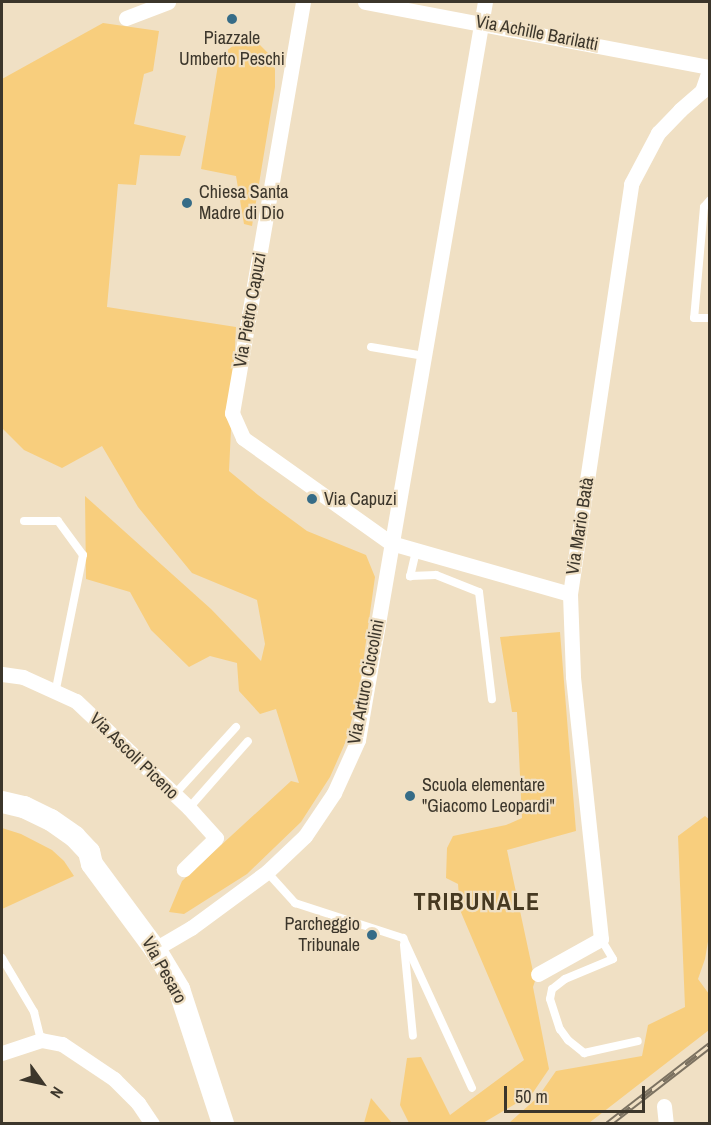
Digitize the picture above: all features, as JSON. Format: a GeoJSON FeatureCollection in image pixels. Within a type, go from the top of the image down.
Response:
{"type":"FeatureCollection","features":[{"type":"Feature","properties":{"kind":"street"},"geometry":{"type":"LineString","coordinates":[[126,18],[168,2]]}},
{"type":"Feature","properties":{"kind":"street","name":"Via Pietro Capuzi"},"geometry":{"type":"LineString","coordinates":[[303,2],[232,414],[243,438],[391,543],[570,594]]}},
{"type":"Feature","properties":{"kind":"street","name":"Via Achille Barilatti"},"geometry":{"type":"LineString","coordinates":[[365,2],[483,22],[710,68]]}},
{"type":"Feature","properties":{"kind":"street"},"geometry":{"type":"LineString","coordinates":[[391,543],[485,2]]}},
{"type":"Feature","properties":{"kind":"street","name":"Via Mario Batà"},"geometry":{"type":"LineString","coordinates":[[601,939],[576,709],[570,594],[631,184],[658,134],[680,110],[702,92],[710,68]]}},
{"type":"Feature","properties":{"kind":"street","name":"Via Arturo Ciccolini"},"geometry":{"type":"LineString","coordinates":[[155,949],[191,928],[267,873],[305,836],[322,813],[358,740],[391,543]]}},
{"type":"Feature","properties":{"kind":"street","name":"Via Ascoli Piceno"},"geometry":{"type":"LineString","coordinates":[[2,674],[23,676],[56,689],[94,715],[189,808],[216,838],[184,868]]}},
{"type":"Feature","properties":{"kind":"street","name":"Via Pesaro"},"geometry":{"type":"LineString","coordinates":[[2,802],[24,807],[51,820],[75,837],[89,852],[92,864],[155,949],[179,989],[223,1124]]}},
{"type":"Feature","properties":{"kind":"street"},"geometry":{"type":"LineString","coordinates":[[2,809],[20,812],[24,807]]}},
{"type":"Feature","properties":{"kind":"street","name":"Via Pesaro"},"geometry":{"type":"LineString","coordinates":[[2,819],[17,821],[44,832],[83,862],[92,864]]}},
{"type":"Feature","properties":{"kind":"street"},"geometry":{"type":"LineString","coordinates":[[538,974],[601,939]]}},
{"type":"Feature","properties":{"kind":"street"},"geometry":{"type":"LineString","coordinates":[[2,1053],[41,1040],[62,1044],[114,1079],[138,1103],[152,1124]]}},
{"type":"Feature","properties":{"kind":"street"},"geometry":{"type":"LineString","coordinates":[[664,1106],[666,1124]]}},
{"type":"Feature","properties":{"kind":"lane"},"geometry":{"type":"LineString","coordinates":[[710,200],[704,207],[694,318],[710,318]]}},
{"type":"Feature","properties":{"kind":"lane"},"geometry":{"type":"LineString","coordinates":[[371,347],[424,356]]}},
{"type":"Feature","properties":{"kind":"lane"},"geometry":{"type":"LineString","coordinates":[[24,521],[58,520],[83,555],[56,689]]}},
{"type":"Feature","properties":{"kind":"lane"},"geometry":{"type":"LineString","coordinates":[[416,551],[410,576],[436,575],[479,592],[492,699]]}},
{"type":"Feature","properties":{"kind":"lane"},"geometry":{"type":"LineString","coordinates":[[174,795],[236,727]]}},
{"type":"Feature","properties":{"kind":"lane"},"geometry":{"type":"LineString","coordinates":[[189,808],[248,741]]}},
{"type":"Feature","properties":{"kind":"lane"},"geometry":{"type":"LineString","coordinates":[[267,873],[295,903],[403,938],[472,1088]]}},
{"type":"Feature","properties":{"kind":"lane"},"geometry":{"type":"LineString","coordinates":[[403,938],[413,1036]]}},
{"type":"Feature","properties":{"kind":"lane"},"geometry":{"type":"LineString","coordinates":[[601,939],[613,959],[565,979],[552,989],[550,999],[560,1029],[568,1040],[584,1053],[638,1041]]}},
{"type":"Feature","properties":{"kind":"lane"},"geometry":{"type":"LineString","coordinates":[[2,958],[34,1012],[41,1040]]}},
{"type":"Feature","properties":{"kind":"shaded area"},"geometry":{"type":"Polygon","coordinates":[[[103,23],[159,31],[153,71],[144,74],[134,124],[186,136],[180,156],[140,155],[136,185],[118,184],[107,307],[236,327],[229,471],[307,531],[366,555],[375,577],[359,692],[346,741],[330,777],[301,822],[247,874],[184,914],[169,912],[182,881],[291,781],[299,783],[276,709],[260,714],[239,691],[237,663],[210,656],[189,667],[151,630],[130,592],[86,579],[85,496],[211,609],[261,661],[265,644],[257,600],[192,573],[138,507],[102,446],[62,468],[24,450],[2,428],[2,79],[103,23]]]}},
{"type":"Feature","properties":{"kind":"shaded area"},"geometry":{"type":"Polygon","coordinates":[[[247,43],[260,45],[269,54],[275,69],[275,87],[252,226],[244,224],[236,176],[201,169],[218,65],[225,52],[234,45],[247,43]]]}},
{"type":"Feature","properties":{"kind":"shaded area"},"geometry":{"type":"Polygon","coordinates":[[[560,632],[576,831],[507,850],[535,981],[533,987],[549,1069],[532,1094],[483,1123],[409,1123],[400,1105],[407,1058],[421,1057],[450,1115],[524,1060],[460,910],[458,884],[446,878],[447,848],[453,836],[506,825],[522,818],[517,712],[512,712],[500,637],[560,632]]]}},
{"type":"Feature","properties":{"kind":"shaded area"},"geometry":{"type":"Polygon","coordinates":[[[705,816],[710,820],[710,930],[705,959],[698,979],[709,994],[709,1030],[589,1123],[509,1123],[538,1097],[556,1071],[642,1056],[648,1025],[685,1007],[678,836],[705,816]]]}},
{"type":"Feature","properties":{"kind":"shaded area"},"geometry":{"type":"Polygon","coordinates":[[[2,828],[21,834],[52,850],[64,861],[74,876],[2,909],[2,828]]]}},
{"type":"Feature","properties":{"kind":"shaded area"},"geometry":{"type":"Polygon","coordinates":[[[371,1098],[392,1123],[364,1123],[371,1098]]]}},
{"type":"Feature","properties":{"kind":"railway"},"geometry":{"type":"LineString","coordinates":[[608,1124],[710,1045]]}},
{"type":"Feature","properties":{"kind":"place","name":"Piazzale Umberto Peschi"},"geometry":{"type":"Point","coordinates":[232,19]}},
{"type":"Feature","properties":{"kind":"place","name":"Chiesa Santa Madre di Dio"},"geometry":{"type":"Point","coordinates":[187,203]}},
{"type":"Feature","properties":{"kind":"place","name":"Via Capuzi"},"geometry":{"type":"Point","coordinates":[312,499]}},
{"type":"Feature","properties":{"kind":"place","name":"Scuola elementare \"Giacomo Leopardi\""},"geometry":{"type":"Point","coordinates":[410,796]}},
{"type":"Feature","properties":{"kind":"place","name":"Parcheggio Tribunale"},"geometry":{"type":"Point","coordinates":[372,935]}},
{"type":"Feature","properties":{"kind":"district","name":"TRIBUNALE"},"geometry":{"type":"Point","coordinates":[477,902]}}]}
